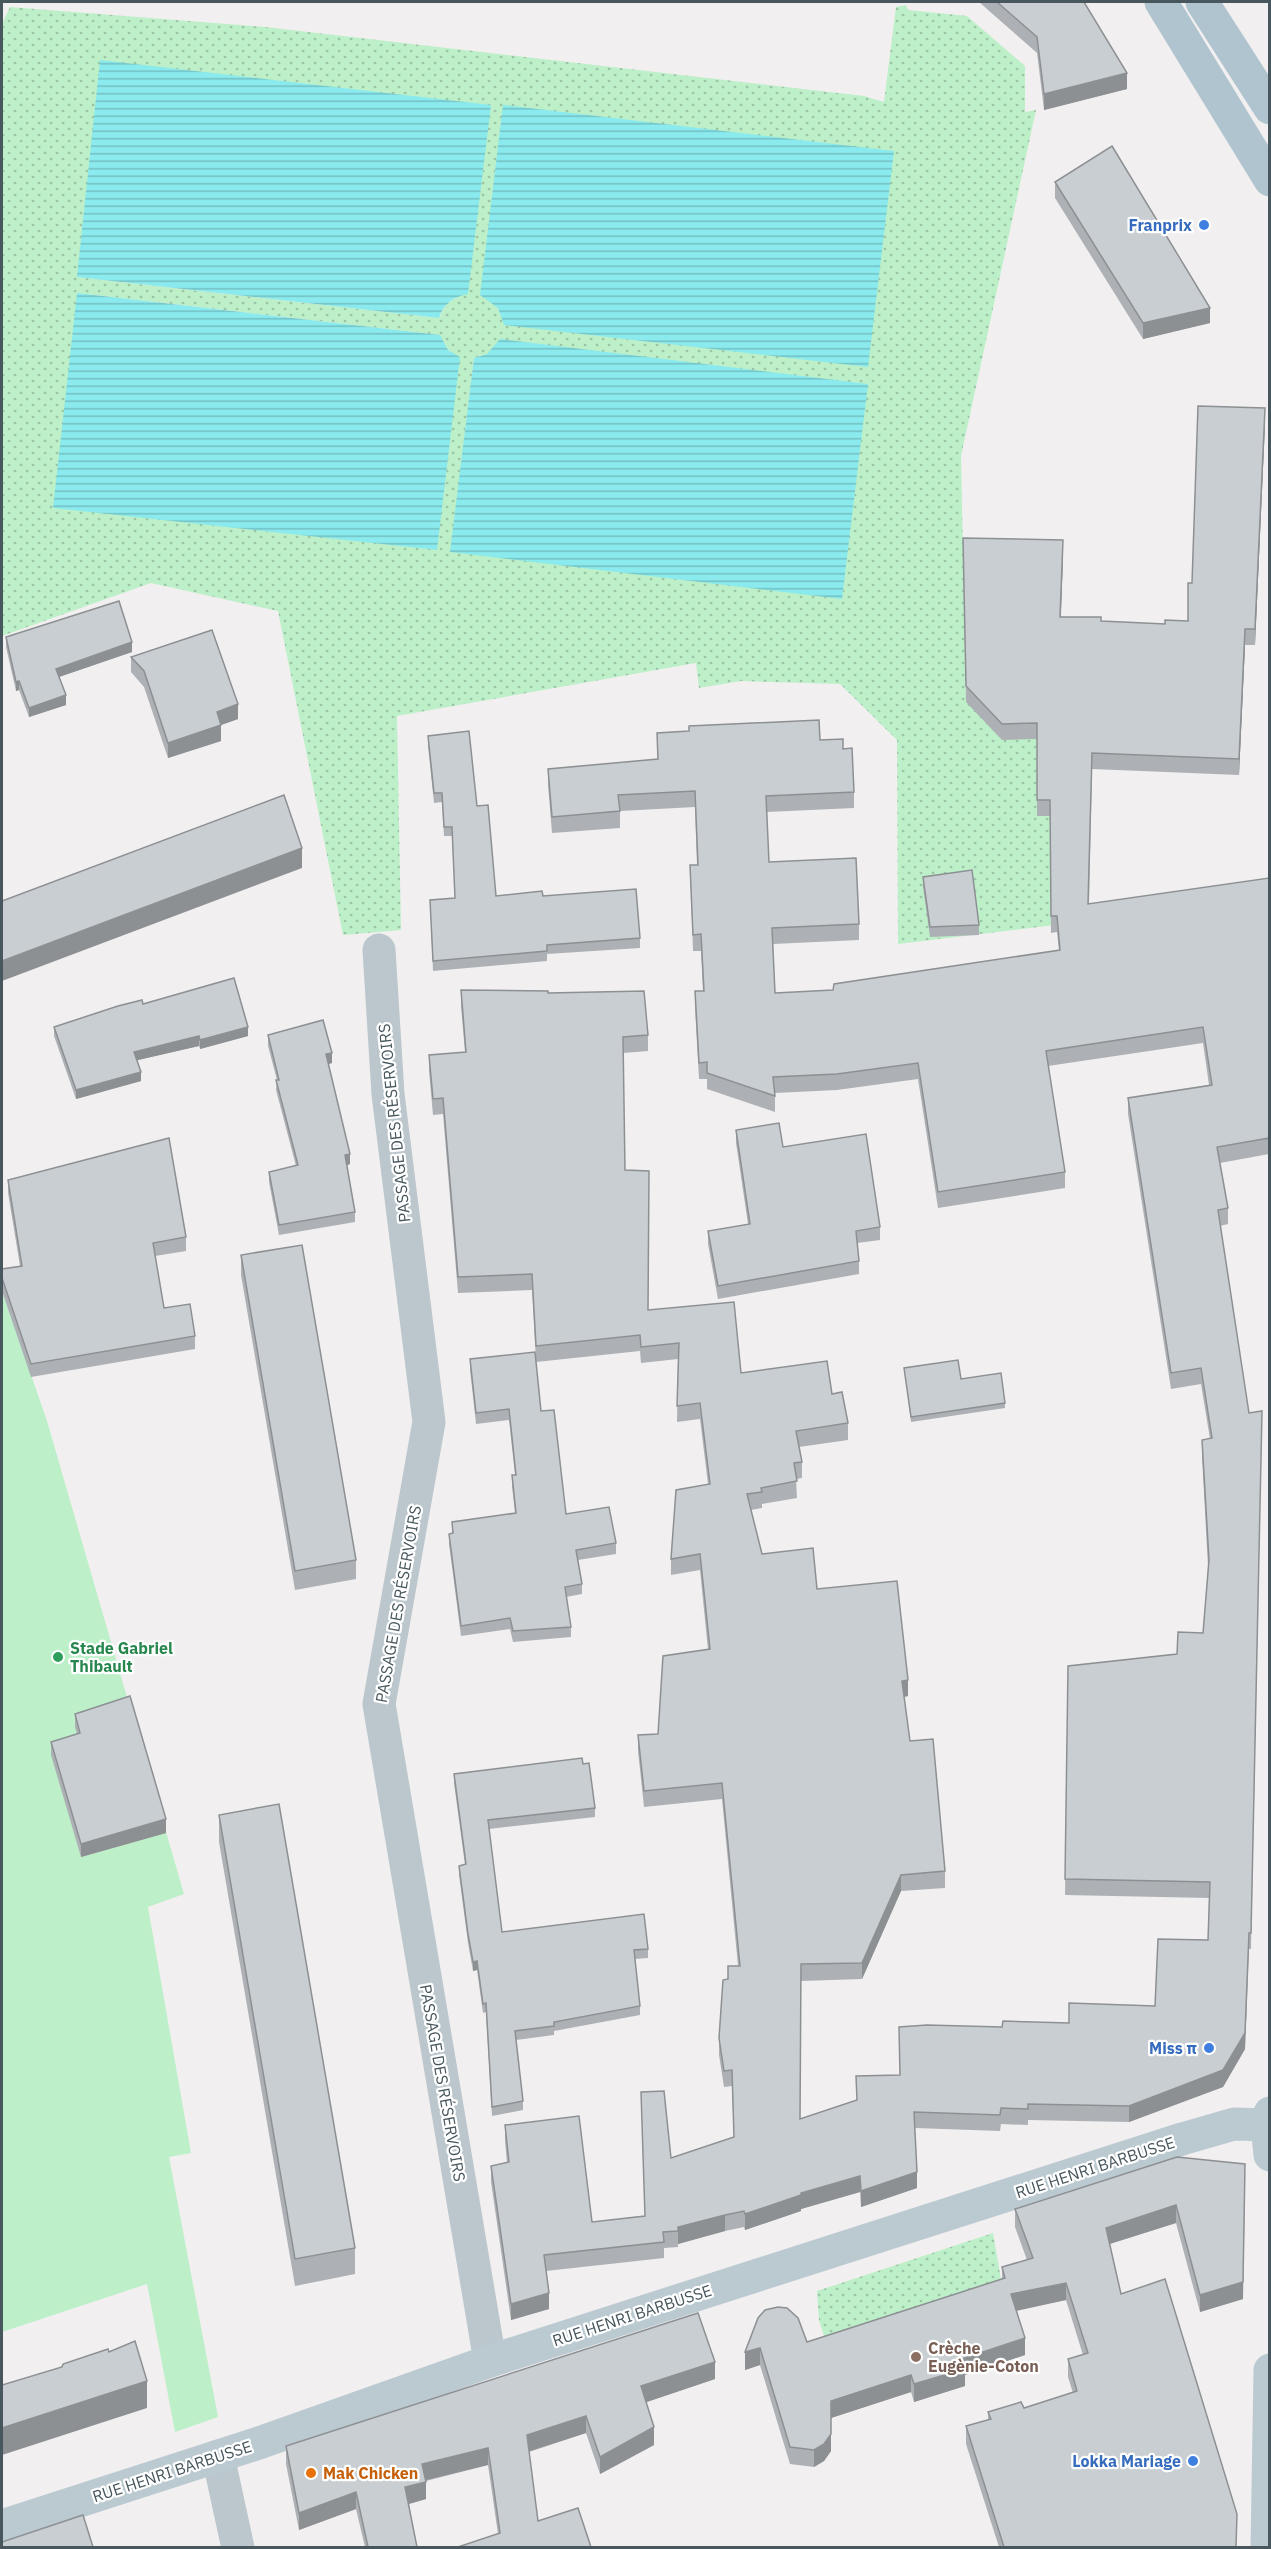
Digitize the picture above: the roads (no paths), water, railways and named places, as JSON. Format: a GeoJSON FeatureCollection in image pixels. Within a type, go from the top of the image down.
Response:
{"type":"FeatureCollection","features":[{"type":"Feature","properties":{"kind":"main road"},"geometry":{"type":"LineString","coordinates":[[1161,2],[1269,180]]}},
{"type":"Feature","properties":{"kind":"main road"},"geometry":{"type":"LineString","coordinates":[[1202,2],[1269,108]]}},
{"type":"Feature","properties":{"kind":"main road","name":"RUE HENRI BARBUSSE"},"geometry":{"type":"LineString","coordinates":[[2,2526],[218,2456],[490,2361],[1182,2139],[1234,2124],[1269,2131]]}},
{"type":"Feature","properties":{"kind":"main road"},"geometry":{"type":"LineString","coordinates":[[1267,2547],[1269,2370]]}},
{"type":"Feature","properties":{"kind":"street","name":"PASSAGE DES RÉSERVOIRS"},"geometry":{"type":"LineString","coordinates":[[379,950],[388,1094],[429,1422],[379,1704],[490,2361]]}},
{"type":"Feature","properties":{"kind":"street"},"geometry":{"type":"LineString","coordinates":[[218,2456],[238,2547]]}},
{"type":"Feature","properties":{"kind":"water"},"geometry":{"type":"Polygon","coordinates":[[[100,60],[491,105],[468,294],[450,302],[439,318],[77,277],[100,60]]]}},
{"type":"Feature","properties":{"kind":"water"},"geometry":{"type":"Polygon","coordinates":[[[503,105],[894,151],[868,367],[504,325],[498,308],[480,295],[503,105]]]}},
{"type":"Feature","properties":{"kind":"water"},"geometry":{"type":"Polygon","coordinates":[[[77,293],[440,335],[448,350],[460,357],[437,550],[53,508],[77,293]]]}},
{"type":"Feature","properties":{"kind":"water"},"geometry":{"type":"Polygon","coordinates":[[[500,339],[868,384],[842,599],[450,552],[474,358],[487,354],[500,339]]]}},
{"type":"Feature","properties":{"kind":"place","name":"Franprix"},"geometry":{"type":"Point","coordinates":[1204,225]}},
{"type":"Feature","properties":{"kind":"place","name":"Stade Gabriel Thibault"},"geometry":{"type":"Point","coordinates":[58,1657]}},
{"type":"Feature","properties":{"kind":"place","name":"Miss π"},"geometry":{"type":"Point","coordinates":[1209,2048]}},
{"type":"Feature","properties":{"kind":"place","name":"Crèche Eugènie-Coton"},"geometry":{"type":"Point","coordinates":[916,2357]}},
{"type":"Feature","properties":{"kind":"place","name":"Lokka Mariage"},"geometry":{"type":"Point","coordinates":[1193,2461]}},
{"type":"Feature","properties":{"kind":"place","name":"Mak Chicken"},"geometry":{"type":"Point","coordinates":[311,2473]}}]}
